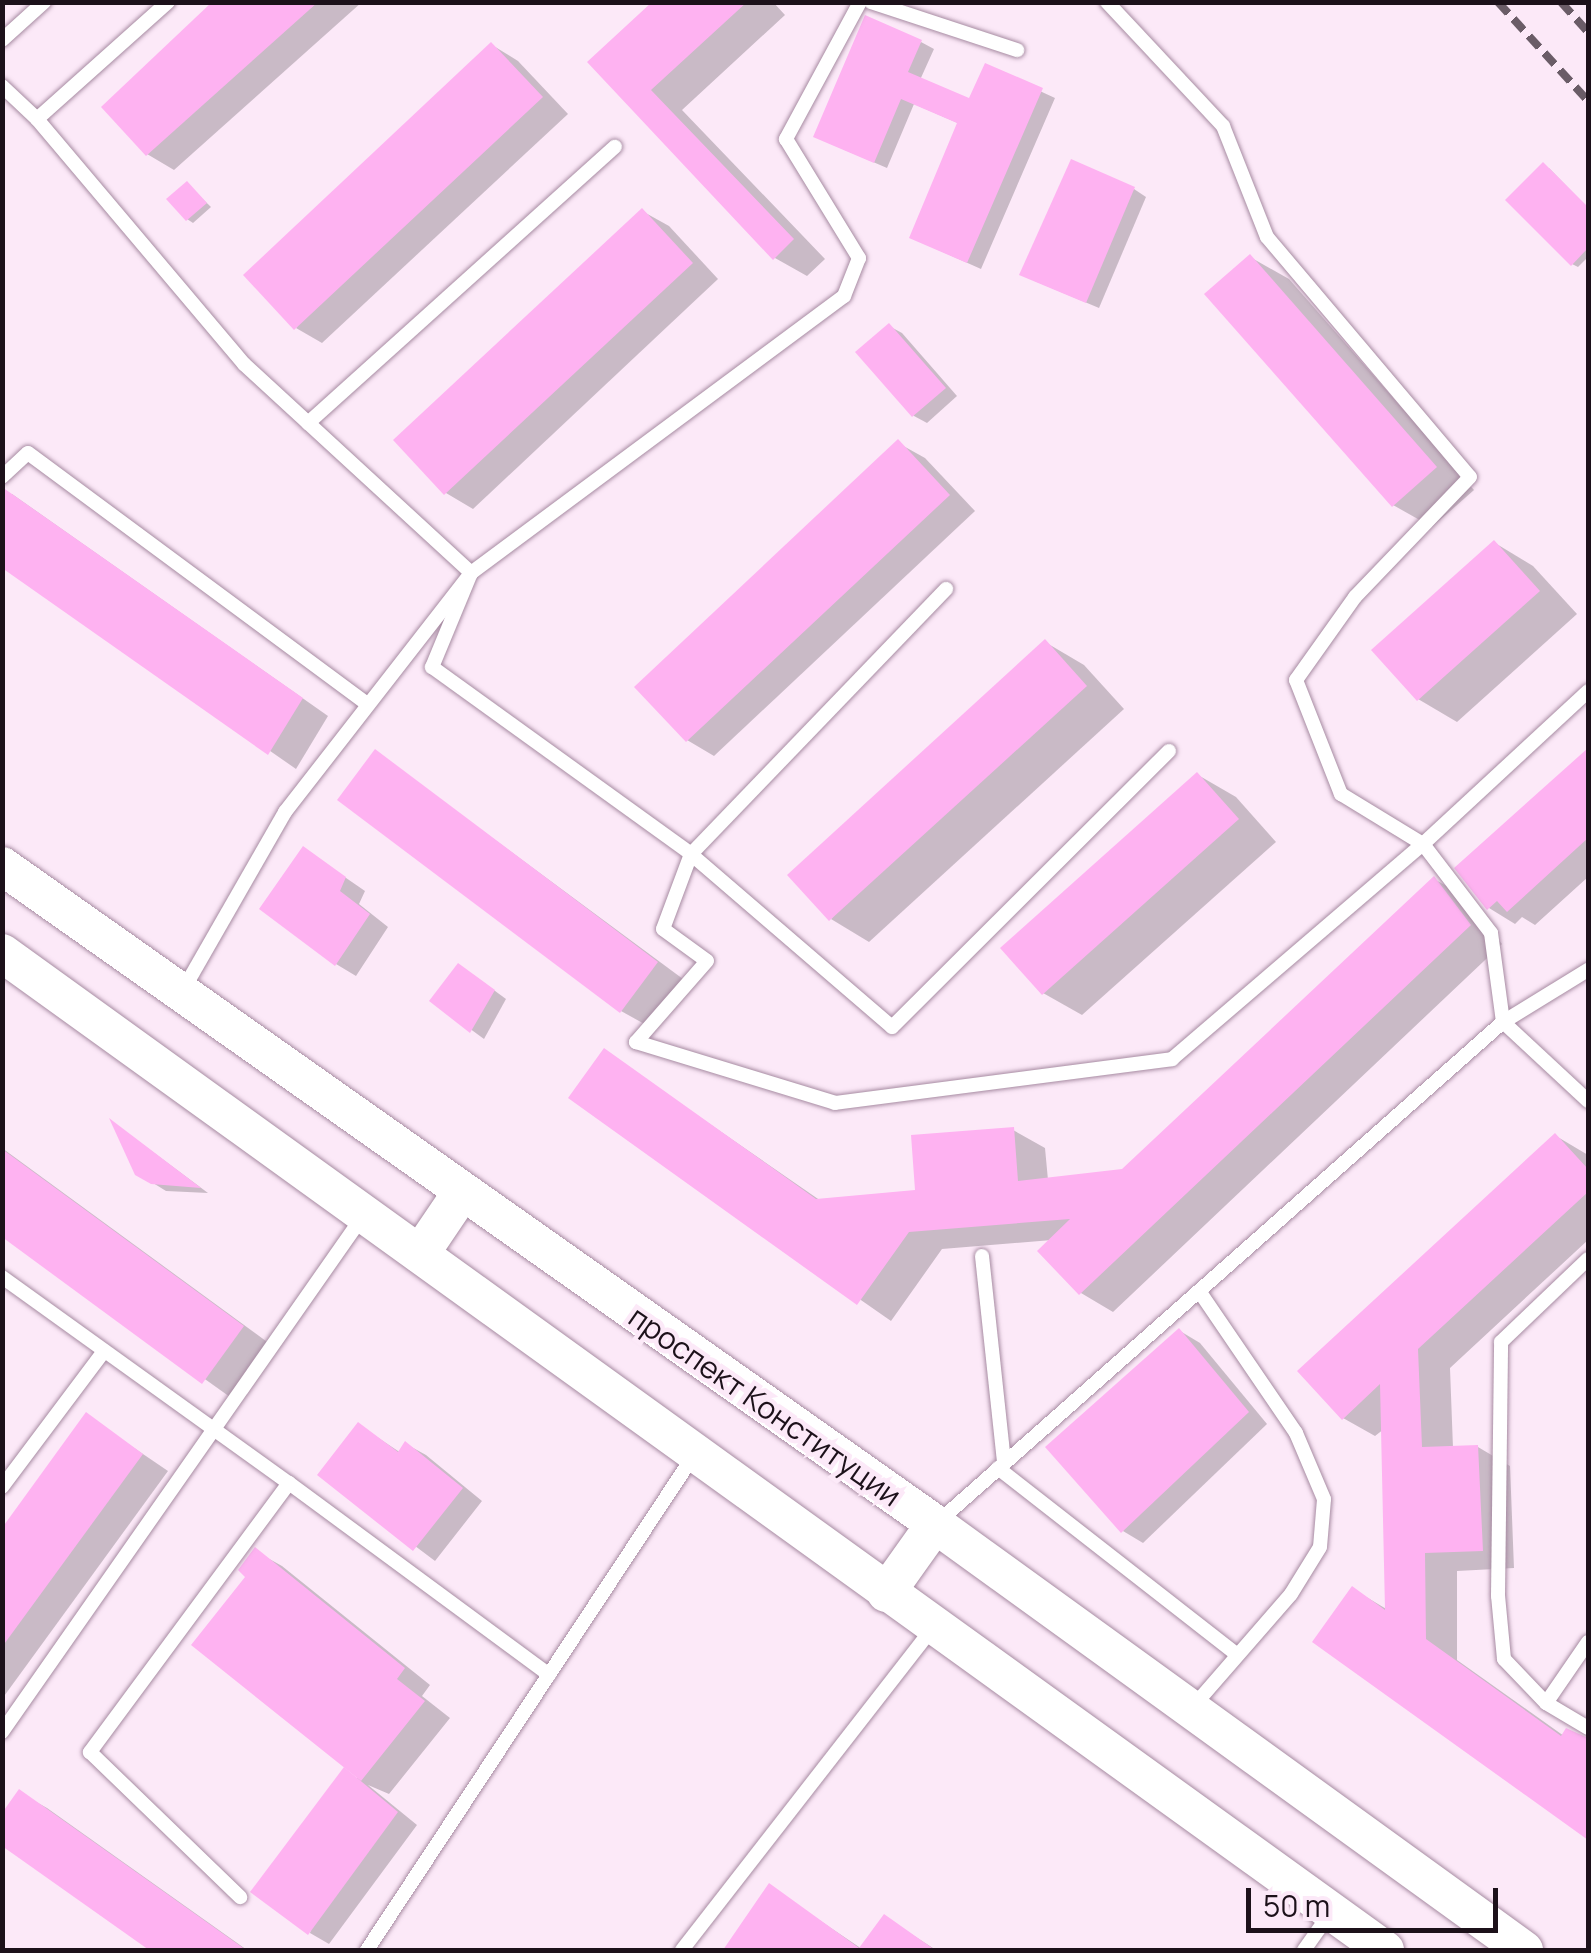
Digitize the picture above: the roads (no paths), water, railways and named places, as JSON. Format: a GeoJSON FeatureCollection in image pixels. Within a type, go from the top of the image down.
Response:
{"type":"FeatureCollection","features":[{"type":"Feature","properties":{"kind":"main road","name":"проспект Конституции"},"geometry":{"type":"LineString","coordinates":[[2,866],[935,1524],[1524,1950]]}},
{"type":"Feature","properties":{"kind":"main road"},"geometry":{"type":"LineString","coordinates":[[2,953],[933,1628],[1385,1950]]}},
{"type":"Feature","properties":{"kind":"main road"},"geometry":{"type":"LineString","coordinates":[[420,1254],[462,1192]]}},
{"type":"Feature","properties":{"kind":"main road"},"geometry":{"type":"LineString","coordinates":[[886,1593],[935,1524]]}},
{"type":"Feature","properties":{"kind":"lane"},"geometry":{"type":"LineString","coordinates":[[2,40],[44,2]]}},
{"type":"Feature","properties":{"kind":"lane"},"geometry":{"type":"LineString","coordinates":[[37,120],[168,2]]}},
{"type":"Feature","properties":{"kind":"lane"},"geometry":{"type":"LineString","coordinates":[[182,992],[285,812],[471,573],[844,296],[859,258],[786,139],[860,2]]}},
{"type":"Feature","properties":{"kind":"lane"},"geometry":{"type":"LineString","coordinates":[[872,2],[1017,50]]}},
{"type":"Feature","properties":{"kind":"lane"},"geometry":{"type":"LineString","coordinates":[[1108,2],[1223,126],[1267,237],[1470,477],[1354,596],[1296,680],[1341,794],[1424,844],[1492,932],[1503,1022],[1588,1101]]}},
{"type":"Feature","properties":{"kind":"lane"},"geometry":{"type":"LineString","coordinates":[[2,86],[37,120],[244,364],[471,573]]}},
{"type":"Feature","properties":{"kind":"lane"},"geometry":{"type":"LineString","coordinates":[[308,423],[615,147]]}},
{"type":"Feature","properties":{"kind":"lane"},"geometry":{"type":"LineString","coordinates":[[2,476],[28,453],[368,706]]}},
{"type":"Feature","properties":{"kind":"lane"},"geometry":{"type":"LineString","coordinates":[[471,573],[432,667],[690,854],[892,1028],[1169,751]]}},
{"type":"Feature","properties":{"kind":"lane"},"geometry":{"type":"LineString","coordinates":[[946,589],[690,854],[663,929],[707,961],[636,1042],[835,1103],[1172,1059],[1424,844],[1588,691]]}},
{"type":"Feature","properties":{"kind":"lane"},"geometry":{"type":"LineString","coordinates":[[935,1524],[1503,1022],[1588,970]]}},
{"type":"Feature","properties":{"kind":"lane"},"geometry":{"type":"LineString","coordinates":[[2,1732],[364,1214]]}},
{"type":"Feature","properties":{"kind":"lane"},"geometry":{"type":"LineString","coordinates":[[982,1256],[1001,1466],[1237,1655]]}},
{"type":"Feature","properties":{"kind":"lane"},"geometry":{"type":"LineString","coordinates":[[1588,1259],[1501,1342],[1498,1596],[1504,1660],[1546,1702],[1588,1728]]}},
{"type":"Feature","properties":{"kind":"lane"},"geometry":{"type":"LineString","coordinates":[[2,1277],[550,1675]]}},
{"type":"Feature","properties":{"kind":"lane"},"geometry":{"type":"LineString","coordinates":[[1190,1709],[1291,1594],[1320,1546],[1324,1499],[1296,1433],[1199,1291]]}},
{"type":"Feature","properties":{"kind":"lane"},"geometry":{"type":"LineString","coordinates":[[2,1486],[104,1351]]}},
{"type":"Feature","properties":{"kind":"lane"},"geometry":{"type":"LineString","coordinates":[[367,1950],[695,1454]]}},
{"type":"Feature","properties":{"kind":"lane"},"geometry":{"type":"LineString","coordinates":[[240,1897],[90,1752],[289,1482]]}},
{"type":"Feature","properties":{"kind":"lane"},"geometry":{"type":"LineString","coordinates":[[682,1950],[933,1628]]}},
{"type":"Feature","properties":{"kind":"lane"},"geometry":{"type":"LineString","coordinates":[[1546,1702],[1588,1642]]}},
{"type":"Feature","properties":{"kind":"lane"},"geometry":{"type":"LineString","coordinates":[[1304,1950],[1332,1912]]}},
{"type":"Feature","properties":{"kind":"railway"},"geometry":{"type":"LineString","coordinates":[[1498,2],[1588,101]]}},
{"type":"Feature","properties":{"kind":"railway"},"geometry":{"type":"LineString","coordinates":[[1561,2],[1588,32]]}}]}
